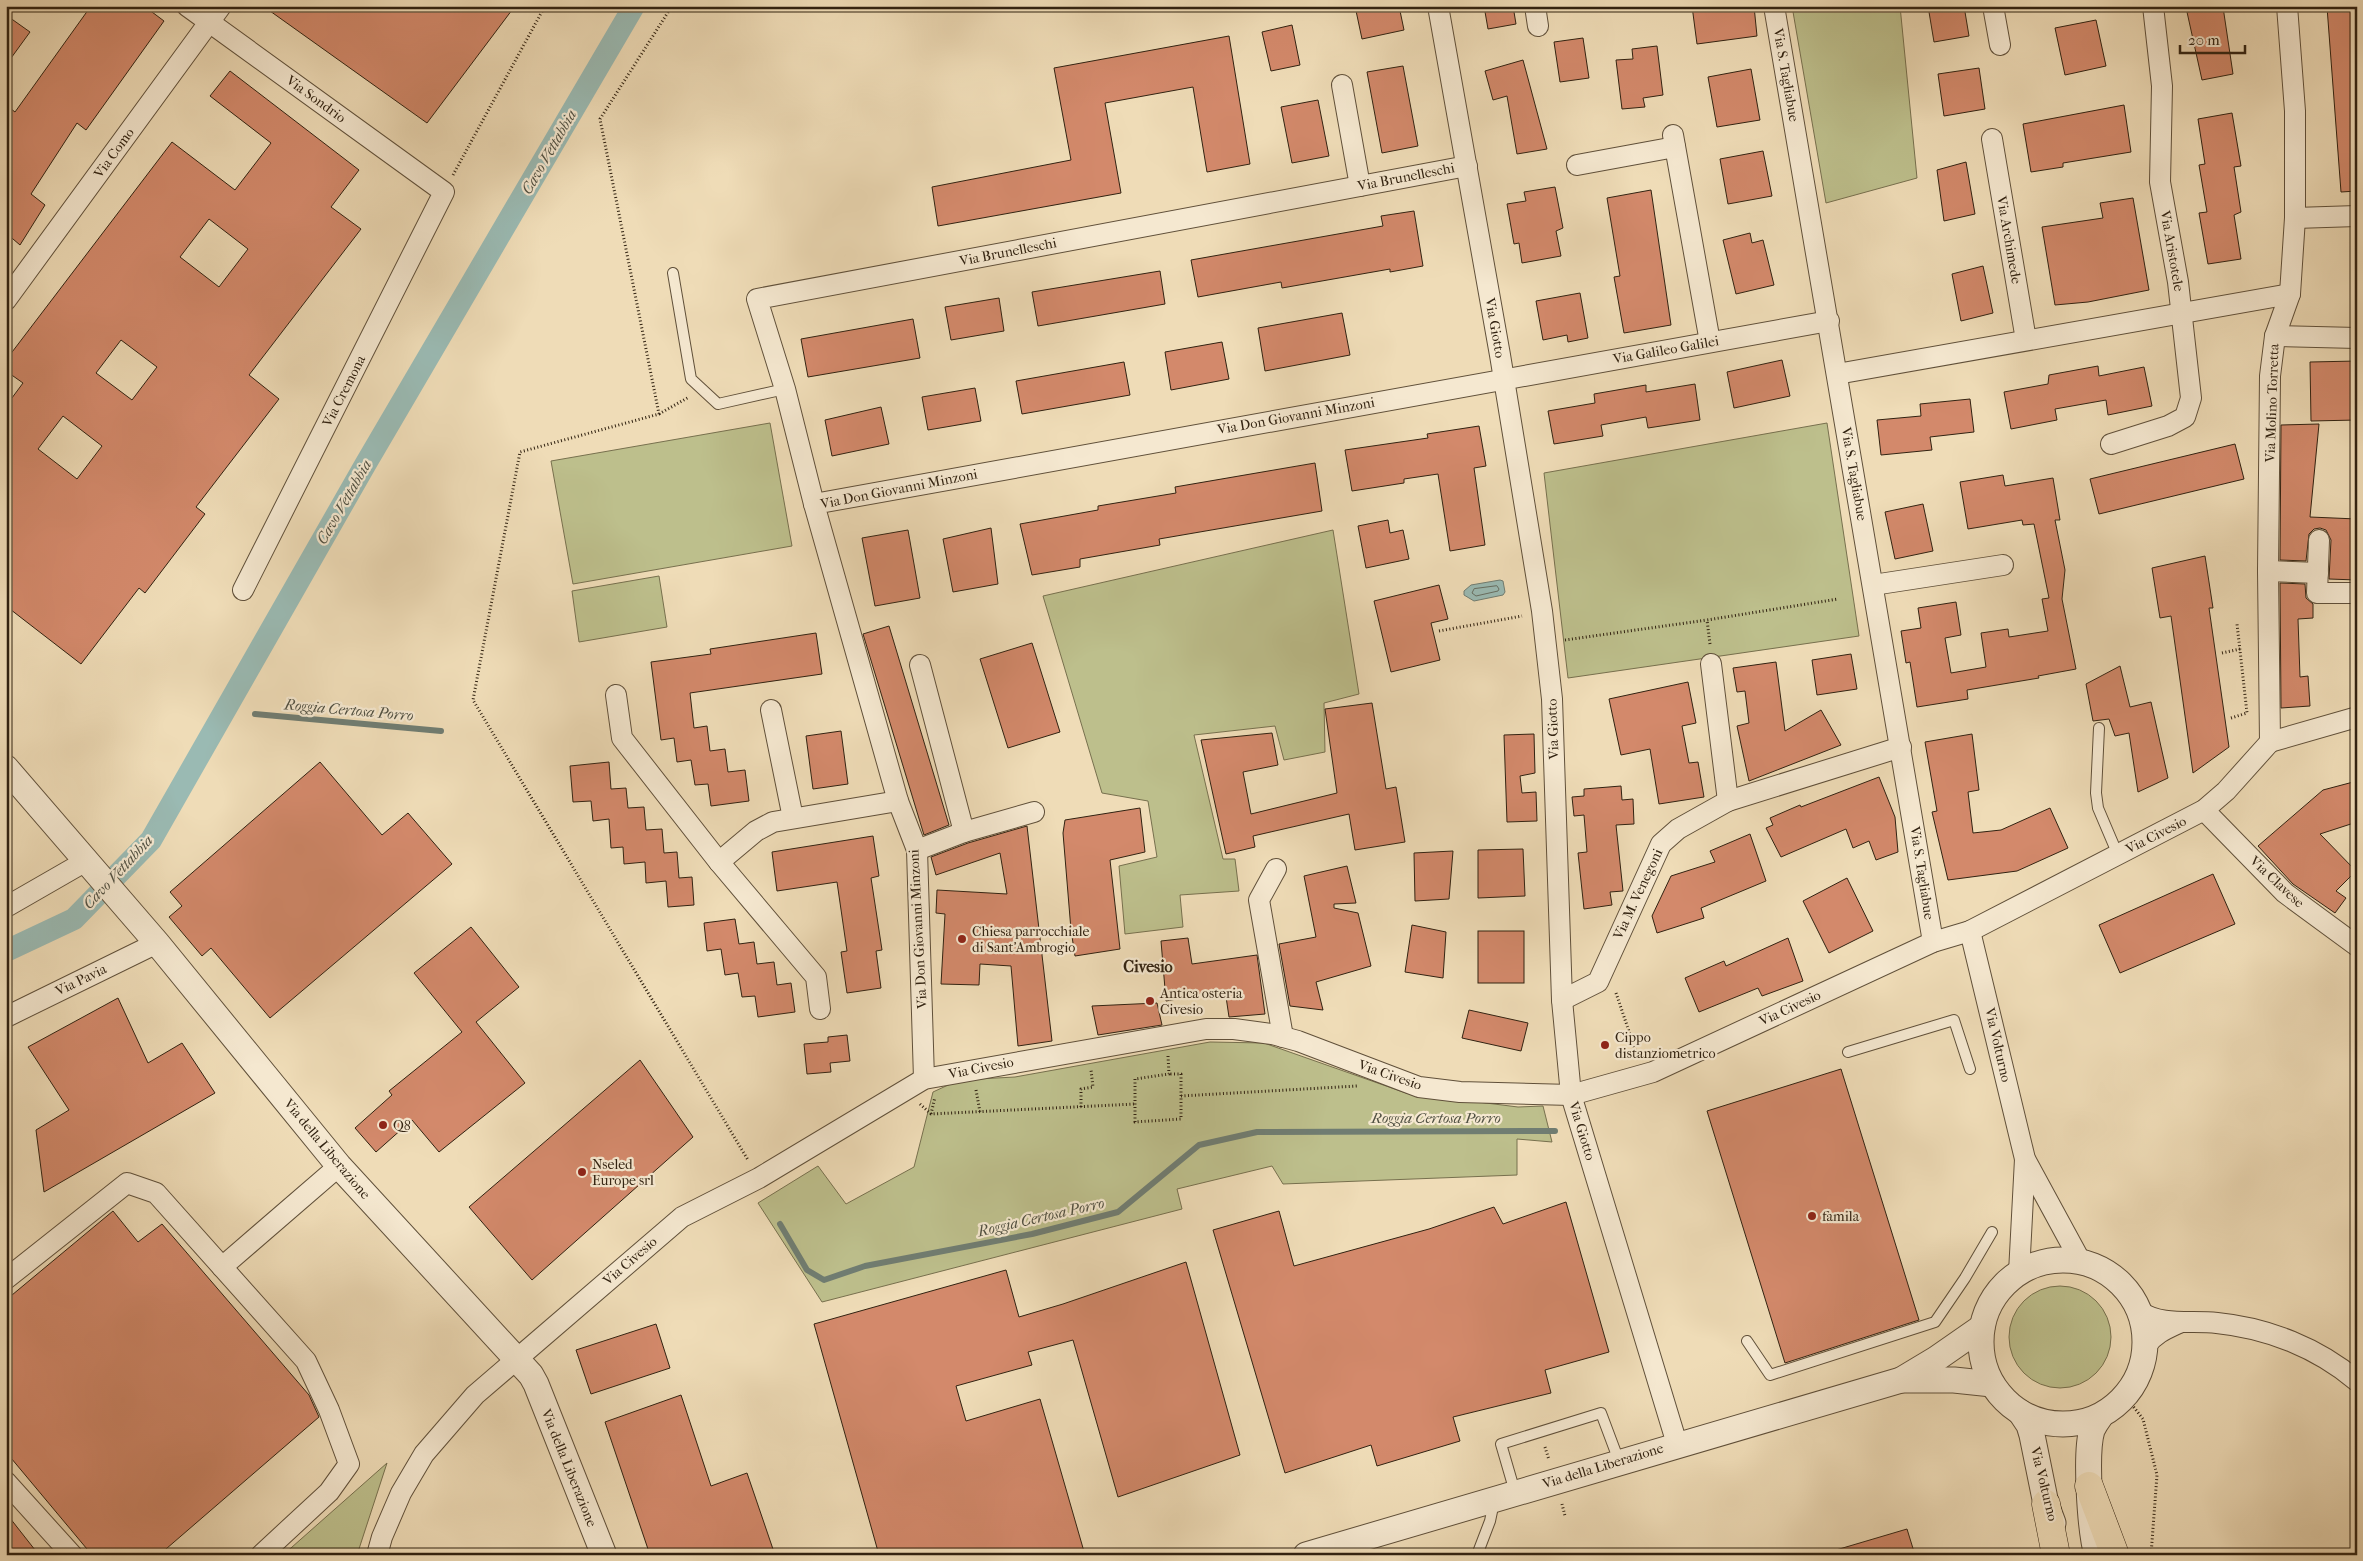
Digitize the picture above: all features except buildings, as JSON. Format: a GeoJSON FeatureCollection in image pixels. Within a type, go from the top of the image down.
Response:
{"type":"FeatureCollection","features":[{"type":"Feature","properties":{"kind":"highway"},"geometry":{"type":"LineString","coordinates":[[2089,1486],[2115,1555]]}},
{"type":"Feature","properties":{"kind":"highway"},"geometry":{"type":"LineString","coordinates":[[2046,1504],[2056,1555]]}},
{"type":"Feature","properties":{"kind":"street","name":"Via Sondrio"},"geometry":{"type":"LineString","coordinates":[[187,6],[444,192]]}},
{"type":"Feature","properties":{"kind":"street","name":"Via Como"},"geometry":{"type":"LineString","coordinates":[[6,300],[221,6]]}},
{"type":"Feature","properties":{"kind":"street","name":"Via Giotto"},"geometry":{"type":"LineString","coordinates":[[1438,6],[1504,378],[1546,643],[1552,699],[1562,1000],[1571,1095],[1677,1444]]}},
{"type":"Feature","properties":{"kind":"street","name":"Via S. Tagliabue"},"geometry":{"type":"LineString","coordinates":[[1774,6],[1933,942]]}},
{"type":"Feature","properties":{"kind":"street"},"geometry":{"type":"LineString","coordinates":[[1993,6],[2000,45]]}},
{"type":"Feature","properties":{"kind":"street","name":"Via Aristotele"},"geometry":{"type":"LineString","coordinates":[[2111,444],[2168,426],[2185,417],[2191,398],[2182,314],[2160,182],[2162,86],[2153,6]]}},
{"type":"Feature","properties":{"kind":"street","name":"Via Molino Torretta"},"geometry":{"type":"LineString","coordinates":[[2270,742],[2268,571],[2270,376],[2274,336],[2290,294],[2295,218],[2295,111],[2287,6]]}},
{"type":"Feature","properties":{"kind":"street"},"geometry":{"type":"LineString","coordinates":[[1342,85],[1360,186]]}},
{"type":"Feature","properties":{"kind":"street","name":"Via Archimede"},"geometry":{"type":"LineString","coordinates":[[1992,139],[2026,340]]}},
{"type":"Feature","properties":{"kind":"street"},"geometry":{"type":"LineString","coordinates":[[1577,165],[1674,141],[1710,342]]}},
{"type":"Feature","properties":{"kind":"street","name":"Via Brunelleschi"},"geometry":{"type":"LineString","coordinates":[[814,504],[785,389],[757,299],[1467,166]]}},
{"type":"Feature","properties":{"kind":"street","name":"Via Cremona"},"geometry":{"type":"LineString","coordinates":[[244,590],[444,192]]}},
{"type":"Feature","properties":{"kind":"street"},"geometry":{"type":"LineString","coordinates":[[2295,218],[2357,216]]}},
{"type":"Feature","properties":{"kind":"street"},"geometry":{"type":"LineString","coordinates":[[1837,374],[2290,294]]}},
{"type":"Feature","properties":{"kind":"street","name":"Via Galileo Galilei"},"geometry":{"type":"LineString","coordinates":[[1504,378],[1829,321]]}},
{"type":"Feature","properties":{"kind":"street"},"geometry":{"type":"LineString","coordinates":[[2274,336],[2357,338]]}},
{"type":"Feature","properties":{"kind":"street","name":"Via Don Giovanni Minzoni"},"geometry":{"type":"LineString","coordinates":[[929,1087],[917,850],[898,800],[814,504],[1504,378]]}},
{"type":"Feature","properties":{"kind":"street"},"geometry":{"type":"LineString","coordinates":[[2319,540],[2317,593],[2357,593]]}},
{"type":"Feature","properties":{"kind":"street"},"geometry":{"type":"LineString","coordinates":[[1873,585],[2004,565]]}},
{"type":"Feature","properties":{"kind":"street"},"geometry":{"type":"LineString","coordinates":[[2268,571],[2318,573]]}},
{"type":"Feature","properties":{"kind":"street"},"geometry":{"type":"LineString","coordinates":[[1711,664],[1728,801]]}},
{"type":"Feature","properties":{"kind":"street"},"geometry":{"type":"LineString","coordinates":[[920,665],[964,832]]}},
{"type":"Feature","properties":{"kind":"street"},"geometry":{"type":"LineString","coordinates":[[616,695],[622,738],[719,862],[816,977],[820,1009]]}},
{"type":"Feature","properties":{"kind":"street"},"geometry":{"type":"LineString","coordinates":[[771,710],[793,818]]}},
{"type":"Feature","properties":{"kind":"street"},"geometry":{"type":"LineString","coordinates":[[2270,742],[2357,716]]}},
{"type":"Feature","properties":{"kind":"street","name":"Via Civesio"},"geometry":{"type":"LineString","coordinates":[[377,1555],[382,1537],[401,1493],[424,1454],[474,1396],[682,1217],[929,1087],[1167,1036],[1206,1029],[1234,1029],[1283,1037],[1419,1087],[1460,1092],[1571,1095],[1653,1072],[1933,942],[1970,931],[2204,810],[2226,791],[2270,742]]}},
{"type":"Feature","properties":{"kind":"street","name":"Via M. Venegoni"},"geometry":{"type":"LineString","coordinates":[[1562,1000],[1598,982],[1661,844],[1678,829],[1728,801],[1901,747]]}},
{"type":"Feature","properties":{"kind":"street","name":"Via della Liberazione"},"geometry":{"type":"LineString","coordinates":[[6,768],[157,943],[339,1166],[517,1359],[536,1384],[604,1555]]}},
{"type":"Feature","properties":{"kind":"street"},"geometry":{"type":"LineString","coordinates":[[719,862],[756,831],[773,822],[898,800]]}},
{"type":"Feature","properties":{"kind":"street","name":"Via Clavese"},"geometry":{"type":"LineString","coordinates":[[2204,810],[2285,893],[2357,946]]}},
{"type":"Feature","properties":{"kind":"street"},"geometry":{"type":"LineString","coordinates":[[917,850],[964,832],[1034,812]]}},
{"type":"Feature","properties":{"kind":"street"},"geometry":{"type":"LineString","coordinates":[[6,907],[91,866]]}},
{"type":"Feature","properties":{"kind":"street"},"geometry":{"type":"LineString","coordinates":[[1276,869],[1259,900],[1283,1037]]}},
{"type":"Feature","properties":{"kind":"street","name":"Via Volturno"},"geometry":{"type":"LineString","coordinates":[[1970,931],[2025,1159],[2081,1262]]}},
{"type":"Feature","properties":{"kind":"street","name":"Via Pavia"},"geometry":{"type":"LineString","coordinates":[[6,1017],[157,943]]}},
{"type":"Feature","properties":{"kind":"street","name":"Via Volturno"},"geometry":{"type":"LineString","coordinates":[[2019,1273],[2025,1159]]}},
{"type":"Feature","properties":{"kind":"street"},"geometry":{"type":"LineString","coordinates":[[222,1266],[339,1166]]}},
{"type":"Feature","properties":{"kind":"street"},"geometry":{"type":"LineString","coordinates":[[6,1279],[127,1183],[156,1193],[306,1360],[329,1410],[349,1464],[329,1492],[261,1555]]}},
{"type":"Feature","properties":{"kind":"street","name":"Via Volturno"},"geometry":{"type":"LineString","coordinates":[[2021,1414],[2039,1421],[2071,1425],[2100,1416],[2125,1396],[2141,1370],[2146,1346],[2145,1334],[2139,1311],[2128,1292],[2108,1273],[2081,1262],[2056,1260],[2031,1266],[2019,1273],[2000,1290],[1988,1308],[1982,1327],[1984,1366],[2000,1396],[2021,1414],[2029,1426],[2046,1504],[2065,1555]]}},
{"type":"Feature","properties":{"kind":"street"},"geometry":{"type":"LineString","coordinates":[[2139,1311],[2149,1317],[2179,1323],[2198,1322],[2241,1327],[2285,1339],[2328,1360],[2357,1381]]}},
{"type":"Feature","properties":{"kind":"street"},"geometry":{"type":"LineString","coordinates":[[2146,1346],[2151,1338],[2162,1330],[2179,1323]]}},
{"type":"Feature","properties":{"kind":"street","name":"Via della Liberazione"},"geometry":{"type":"LineString","coordinates":[[1306,1555],[1619,1461],[1901,1380],[1936,1359],[1982,1327]]}},
{"type":"Feature","properties":{"kind":"street","name":"Via della Liberazione"},"geometry":{"type":"LineString","coordinates":[[1901,1380],[1954,1380],[1992,1384]]}},
{"type":"Feature","properties":{"kind":"street"},"geometry":{"type":"LineString","coordinates":[[2097,1555],[2093,1542],[2089,1486],[2092,1430],[2100,1416]]}},
{"type":"Feature","properties":{"kind":"street"},"geometry":{"type":"LineString","coordinates":[[6,1482],[72,1555]]}},
{"type":"Feature","properties":{"kind":"lane"},"geometry":{"type":"LineString","coordinates":[[672,273],[691,380],[718,404],[785,389]]}},
{"type":"Feature","properties":{"kind":"lane"},"geometry":{"type":"LineString","coordinates":[[2099,728],[2096,794],[2098,808],[2118,855]]}},
{"type":"Feature","properties":{"kind":"lane"},"geometry":{"type":"LineString","coordinates":[[1848,1052],[1954,1020],[1970,1069]]}},
{"type":"Feature","properties":{"kind":"lane"},"geometry":{"type":"LineString","coordinates":[[1747,1341],[1770,1375],[1855,1346],[1935,1322],[1965,1278],[1992,1232]]}},
{"type":"Feature","properties":{"kind":"lane"},"geometry":{"type":"LineString","coordinates":[[1477,1555],[1490,1521],[1505,1496],[1501,1444],[1601,1413],[1619,1461]]}},
{"type":"Feature","properties":{"kind":"path"},"geometry":{"type":"LineString","coordinates":[[444,192],[545,6]]}},
{"type":"Feature","properties":{"kind":"path"},"geometry":{"type":"LineString","coordinates":[[659,414],[600,119],[672,6]]}},
{"type":"Feature","properties":{"kind":"path"},"geometry":{"type":"LineString","coordinates":[[703,390],[659,414],[520,452],[473,700],[759,1178]]}},
{"type":"Feature","properties":{"kind":"path"},"geometry":{"type":"LineString","coordinates":[[1546,643],[1838,599]]}},
{"type":"Feature","properties":{"kind":"path"},"geometry":{"type":"LineString","coordinates":[[1439,631],[1542,611]]}},
{"type":"Feature","properties":{"kind":"path"},"geometry":{"type":"LineString","coordinates":[[1707,620],[1711,664]]}},
{"type":"Feature","properties":{"kind":"path"},"geometry":{"type":"LineString","coordinates":[[2231,718],[2247,713],[2237,624]]}},
{"type":"Feature","properties":{"kind":"path"},"geometry":{"type":"LineString","coordinates":[[2222,653],[2240,649]]}},
{"type":"Feature","properties":{"kind":"path"},"geometry":{"type":"LineString","coordinates":[[1606,964],[1643,1075]]}},
{"type":"Feature","properties":{"kind":"path"},"geometry":{"type":"LineString","coordinates":[[1167,1036],[1169,1074]]}},
{"type":"Feature","properties":{"kind":"path"},"geometry":{"type":"LineString","coordinates":[[1081,1107],[1081,1089],[1093,1086],[1090,1064]]}},
{"type":"Feature","properties":{"kind":"path"},"geometry":{"type":"LineString","coordinates":[[1169,1074],[1181,1074],[1181,1119],[1135,1122],[1135,1079],[1169,1074]]}},
{"type":"Feature","properties":{"kind":"path"},"geometry":{"type":"LineString","coordinates":[[1181,1096],[1367,1086]]}},
{"type":"Feature","properties":{"kind":"path"},"geometry":{"type":"LineString","coordinates":[[929,1087],[931,1114]]}},
{"type":"Feature","properties":{"kind":"path"},"geometry":{"type":"LineString","coordinates":[[917,1102],[931,1114],[1135,1104]]}},
{"type":"Feature","properties":{"kind":"path"},"geometry":{"type":"LineString","coordinates":[[2125,1396],[2143,1419],[2157,1475],[2151,1555]]}},
{"type":"Feature","properties":{"kind":"green space"},"geometry":{"type":"Polygon","coordinates":[[[1792,6],[1900,6],[1917,178],[1826,203],[1792,6]]]}},
{"type":"Feature","properties":{"kind":"green space"},"geometry":{"type":"Polygon","coordinates":[[[770,423],[792,546],[573,584],[551,461],[770,423]]]}},
{"type":"Feature","properties":{"kind":"green space"},"geometry":{"type":"Polygon","coordinates":[[[1827,423],[1859,636],[1568,678],[1544,473],[1827,423]]]}},
{"type":"Feature","properties":{"kind":"green space"},"geometry":{"type":"Polygon","coordinates":[[[1333,530],[1359,694],[1324,703],[1325,752],[1284,760],[1275,726],[1194,735],[1223,859],[1235,859],[1239,891],[1180,895],[1183,927],[1125,934],[1119,866],[1157,857],[1148,801],[1102,793],[1043,596],[1333,530]]]}},
{"type":"Feature","properties":{"kind":"green space"},"geometry":{"type":"Polygon","coordinates":[[[659,576],[667,627],[579,642],[572,591],[659,576]]]}},
{"type":"Feature","properties":{"kind":"green space"},"geometry":{"type":"Polygon","coordinates":[[[1210,1042],[1264,1043],[1406,1093],[1518,1107],[1543,1106],[1552,1142],[1517,1139],[1517,1175],[1283,1184],[1272,1166],[1177,1189],[1182,1209],[822,1302],[758,1203],[818,1166],[846,1204],[914,1167],[933,1092],[959,1080],[1015,1077],[1210,1042]]]}},
{"type":"Feature","properties":{"kind":"green space"},"geometry":{"type":"Polygon","coordinates":[[[2060,1286],[2079,1290],[2096,1301],[2107,1318],[2111,1337],[2107,1356],[2096,1373],[2079,1384],[2060,1388],[2041,1384],[2024,1373],[2013,1356],[2009,1337],[2013,1318],[2024,1301],[2041,1290],[2060,1286]]]}},
{"type":"Feature","properties":{"kind":"green space"},"geometry":{"type":"Polygon","coordinates":[[[387,1463],[357,1555],[283,1555],[387,1463]]]}},
{"type":"Feature","properties":{"kind":"water"},"geometry":{"type":"Polygon","coordinates":[[[1503,581],[1505,592],[1503,595],[1474,601],[1464,595],[1464,591],[1471,585],[1503,581]]]}},
{"type":"Feature","properties":{"kind":"waterway","name":"Cavo Vettabbia"},"geometry":{"type":"LineString","coordinates":[[6,951],[74,919],[151,840],[365,465],[634,6]]}},
{"type":"Feature","properties":{"kind":"waterway","name":"Roggia Certosa Porro"},"geometry":{"type":"LineString","coordinates":[[255,714],[441,731]]}},
{"type":"Feature","properties":{"kind":"waterway","name":"Roggia Certosa Porro"},"geometry":{"type":"LineString","coordinates":[[780,1224],[807,1270],[824,1280],[865,1266],[1032,1234],[1118,1212],[1199,1145],[1257,1132],[1555,1131]]}},
{"type":"Feature","properties":{"kind":"place","name":"Chiesa parrocchiale di Sant'Ambrogio"},"geometry":{"type":"Point","coordinates":[962,939]}},
{"type":"Feature","properties":{"kind":"place","name":"Antica osteria Civesio"},"geometry":{"type":"Point","coordinates":[1150,1001]}},
{"type":"Feature","properties":{"kind":"place","name":"Cippo distanziometrico"},"geometry":{"type":"Point","coordinates":[1605,1045]}},
{"type":"Feature","properties":{"kind":"place","name":"Q8"},"geometry":{"type":"Point","coordinates":[383,1125]}},
{"type":"Feature","properties":{"kind":"place","name":"Nseled Europe srl"},"geometry":{"type":"Point","coordinates":[582,1172]}},
{"type":"Feature","properties":{"kind":"place","name":"famila"},"geometry":{"type":"Point","coordinates":[1812,1216]}},
{"type":"Feature","properties":{"kind":"district","name":"Civesio"},"geometry":{"type":"Point","coordinates":[1148,966]}}]}
